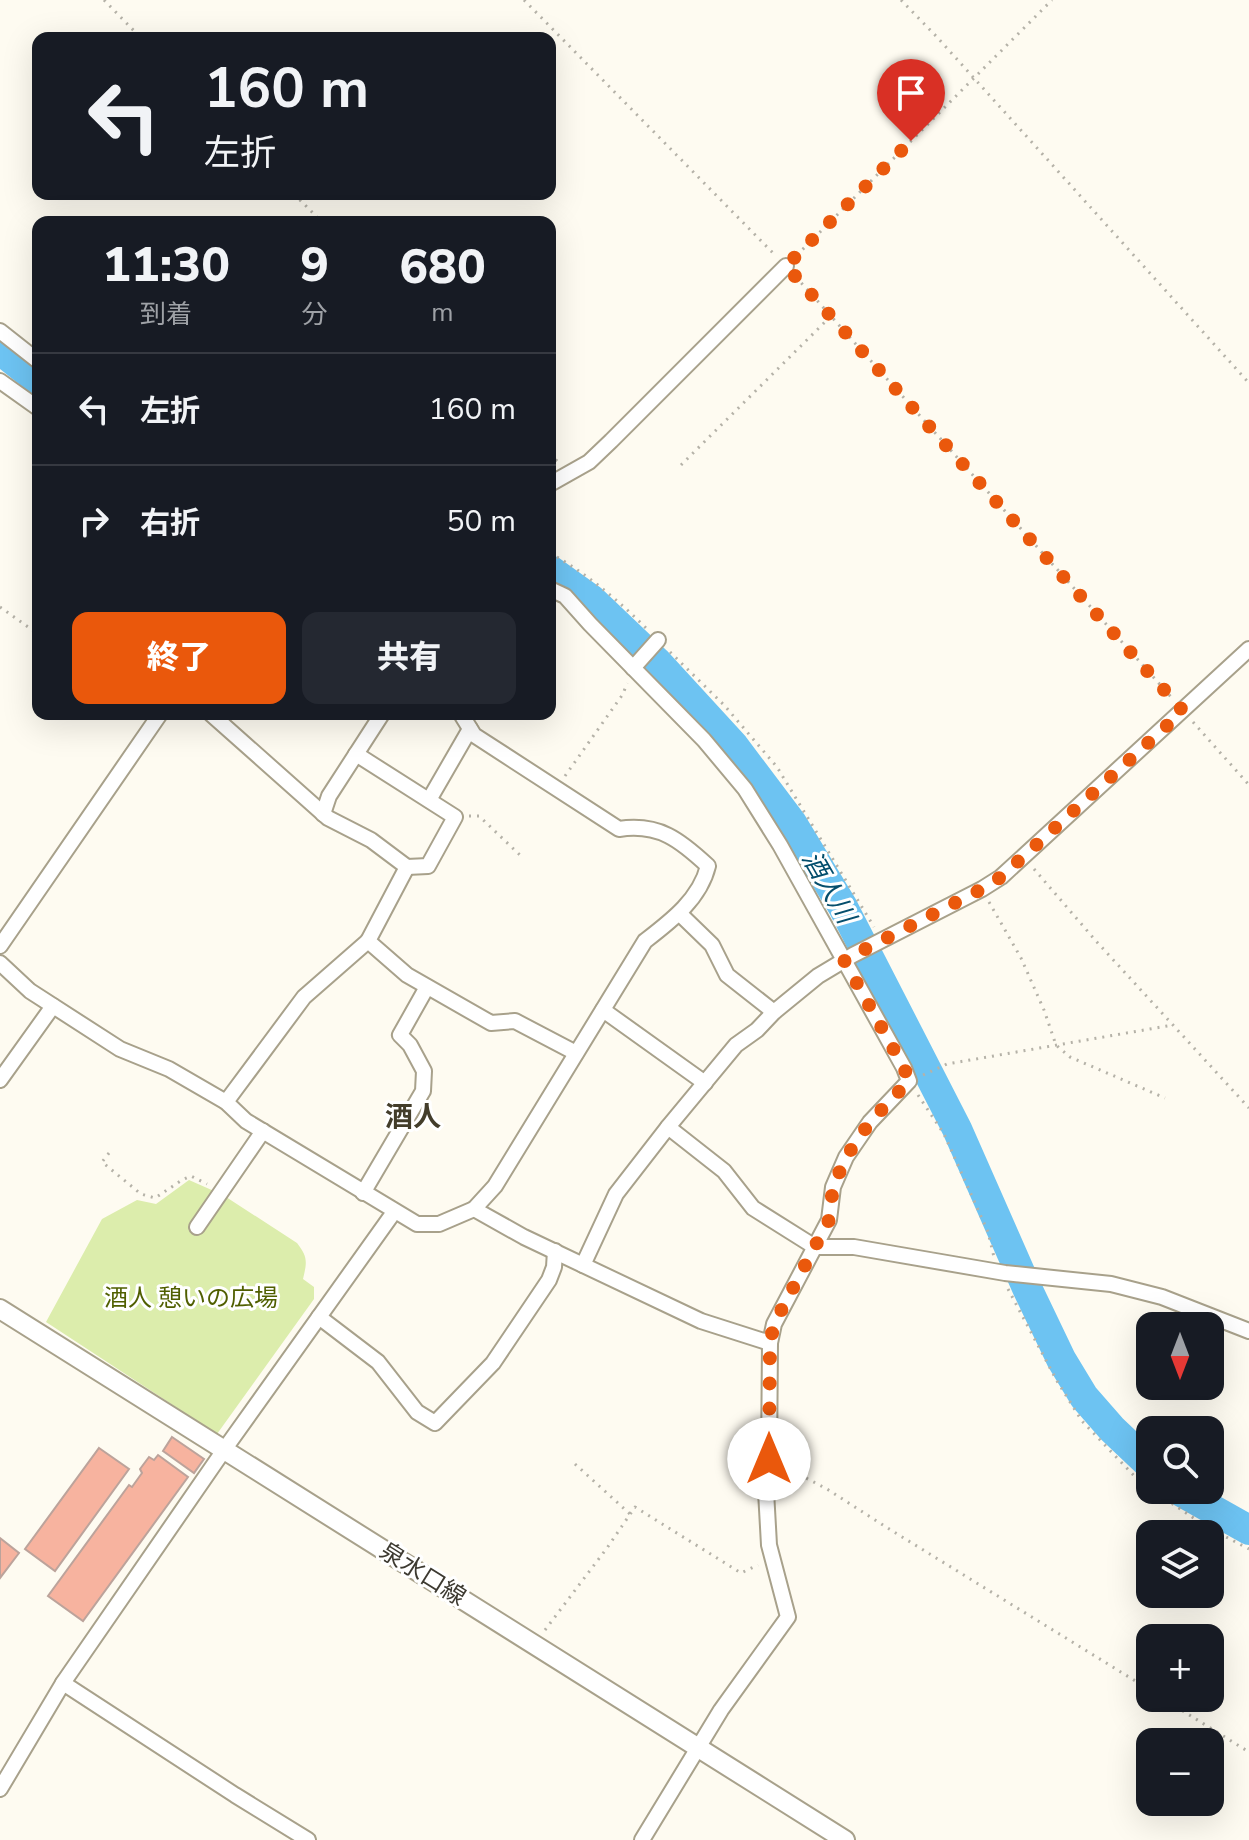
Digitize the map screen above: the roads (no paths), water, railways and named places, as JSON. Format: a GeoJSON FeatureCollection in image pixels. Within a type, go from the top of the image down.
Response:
{"type":"FeatureCollection","features":[{"type":"Feature","properties":{"kind":"main road","name":"泉水口線"},"geometry":{"type":"LineString","coordinates":[[0,1309],[839,1838]]}},
{"type":"Feature","properties":{"kind":"street"},"geometry":{"type":"LineString","coordinates":[[556,481],[600,452],[786,266]]}},
{"type":"Feature","properties":{"kind":"street"},"geometry":{"type":"LineString","coordinates":[[0,331],[32,356]]}},
{"type":"Feature","properties":{"kind":"street"},"geometry":{"type":"LineString","coordinates":[[0,381],[32,404]]}},
{"type":"Feature","properties":{"kind":"street"},"geometry":{"type":"LineString","coordinates":[[556,592],[565,596],[704,740],[745,789],[780,845],[909,1081],[870,1122],[846,1157],[833,1187],[829,1220],[774,1324],[770,1343],[766,1491],[769,1545],[788,1617],[721,1710],[642,1840]]}},
{"type":"Feature","properties":{"kind":"street"},"geometry":{"type":"LineString","coordinates":[[633,668],[658,640]]}},
{"type":"Feature","properties":{"kind":"street"},"geometry":{"type":"LineString","coordinates":[[583,1265],[616,1194],[736,1045],[818,976],[1001,877],[1249,649]]}},
{"type":"Feature","properties":{"kind":"street"},"geometry":{"type":"LineString","coordinates":[[0,946],[156,720]]}},
{"type":"Feature","properties":{"kind":"street"},"geometry":{"type":"LineString","coordinates":[[218,720],[323,814],[371,840],[407,867],[428,866],[455,817],[356,754]]}},
{"type":"Feature","properties":{"kind":"street"},"geometry":{"type":"LineString","coordinates":[[323,814],[329,796],[378,720]]}},
{"type":"Feature","properties":{"kind":"street"},"geometry":{"type":"LineString","coordinates":[[0,963],[30,991],[120,1049],[169,1069],[226,1102],[246,1121],[417,1224],[439,1224],[474,1209],[495,1186],[645,941],[680,914],[705,880],[708,866],[686,846],[659,831],[638,826],[619,829],[474,735],[465,720]]}},
{"type":"Feature","properties":{"kind":"street"},"geometry":{"type":"LineString","coordinates":[[429,800],[470,729]]}},
{"type":"Feature","properties":{"kind":"street"},"geometry":{"type":"LineString","coordinates":[[226,1102],[304,997],[368,941],[407,867]]}},
{"type":"Feature","properties":{"kind":"street"},"geometry":{"type":"LineString","coordinates":[[680,914],[712,945],[727,975],[774,1012]]}},
{"type":"Feature","properties":{"kind":"street"},"geometry":{"type":"LineString","coordinates":[[368,941],[407,975],[491,1023],[515,1021],[576,1053]]}},
{"type":"Feature","properties":{"kind":"street"},"geometry":{"type":"LineString","coordinates":[[363,1193],[423,1091],[424,1071],[410,1045],[400,1035],[427,987]]}},
{"type":"Feature","properties":{"kind":"street"},"geometry":{"type":"LineString","coordinates":[[0,1080],[53,1006]]}},
{"type":"Feature","properties":{"kind":"street"},"geometry":{"type":"LineString","coordinates":[[603,1010],[705,1083]]}},
{"type":"Feature","properties":{"kind":"street"},"geometry":{"type":"LineString","coordinates":[[668,1127],[724,1171],[753,1208],[815,1247],[854,1247],[998,1272],[1124,1287],[1162,1297],[1249,1331]]}},
{"type":"Feature","properties":{"kind":"street"},"geometry":{"type":"LineString","coordinates":[[197,1227],[263,1131]]}},
{"type":"Feature","properties":{"kind":"street"},"geometry":{"type":"LineString","coordinates":[[474,1209],[701,1321],[770,1343]]}},
{"type":"Feature","properties":{"kind":"street"},"geometry":{"type":"LineString","coordinates":[[0,1789],[63,1683],[394,1212]]}},
{"type":"Feature","properties":{"kind":"street"},"geometry":{"type":"LineString","coordinates":[[319,1317],[378,1362],[417,1412],[435,1423],[493,1363],[549,1280],[555,1251]]}},
{"type":"Feature","properties":{"kind":"street"},"geometry":{"type":"LineString","coordinates":[[63,1683],[308,1840]]}},
{"type":"Feature","properties":{"kind":"waterway","name":"酒人川"},"geometry":{"type":"LineString","coordinates":[[0,350],[32,375]]}},
{"type":"Feature","properties":{"kind":"waterway","name":"酒人川"},"geometry":{"type":"LineString","coordinates":[[556,574],[592,600],[656,661],[734,746],[792,823],[843,907],[957,1129],[1061,1359],[1084,1397],[1136,1452]]}},
{"type":"Feature","properties":{"kind":"waterway","name":"酒人川"},"geometry":{"type":"LineString","coordinates":[[1203,1504],[1249,1530]]}},
{"type":"Feature","properties":{"kind":"district","name":"酒人"},"geometry":{"type":"Point","coordinates":[413,1116]}},
{"type":"Feature","properties":{"kind":"park label","name":"酒人 憩いの広場"},"geometry":{"type":"Point","coordinates":[191,1298]}}]}
